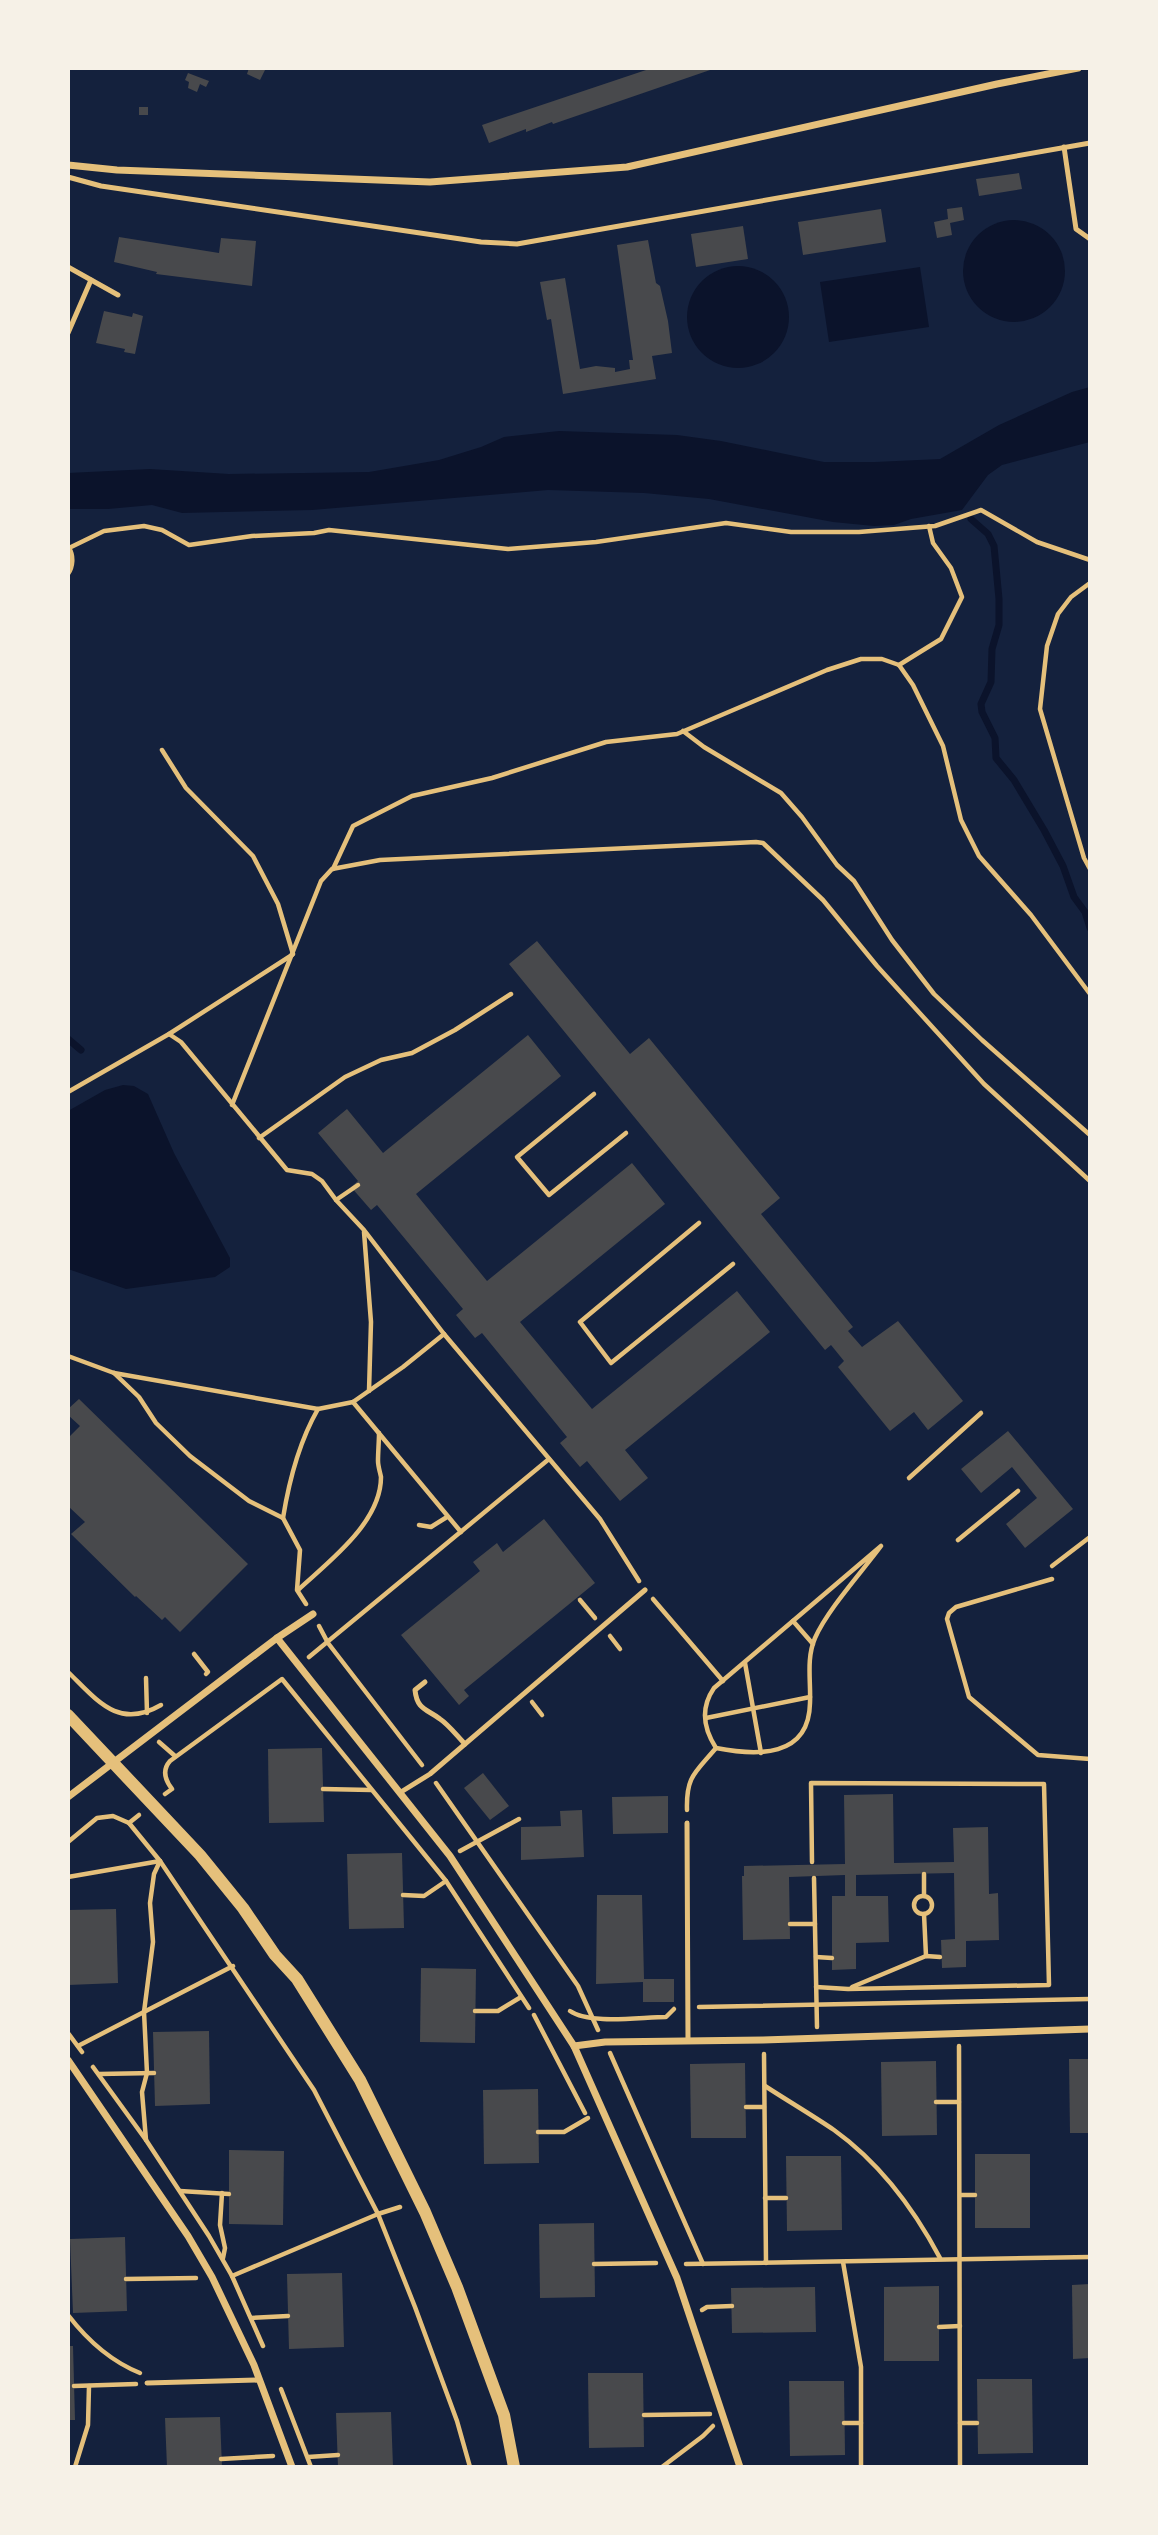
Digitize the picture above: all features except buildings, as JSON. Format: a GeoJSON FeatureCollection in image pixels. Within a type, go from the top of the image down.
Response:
{"type":"FeatureCollection","features":[{"type":"Feature","properties":{"kind":"street"},"geometry":{"type":"LineString","coordinates":[[68,165],[117,170],[430,182],[627,167],[997,83],[1078,68]]}},
{"type":"Feature","properties":{"kind":"street"},"geometry":{"type":"LineString","coordinates":[[68,1797],[277,1637],[313,1614]]}},
{"type":"Feature","properties":{"kind":"street"},"geometry":{"type":"LineString","coordinates":[[277,1637],[450,1856],[574,2046],[677,2278],[740,2467]]}},
{"type":"Feature","properties":{"kind":"street"},"geometry":{"type":"LineString","coordinates":[[68,1715],[200,1855],[243,1908],[275,1955],[297,1979],[360,2080],[425,2212],[457,2287],[504,2415],[514,2467]]}},
{"type":"Feature","properties":{"kind":"street"},"geometry":{"type":"LineString","coordinates":[[574,2046],[605,2042],[817,2039],[1090,2029]]}},
{"type":"Feature","properties":{"kind":"street"},"geometry":{"type":"LineString","coordinates":[[68,2060],[212,2277],[260,2380],[292,2467]]}},
{"type":"Feature","properties":{"kind":"lane"},"geometry":{"type":"LineString","coordinates":[[68,177],[101,186],[481,242],[517,244],[1090,143]]}},
{"type":"Feature","properties":{"kind":"lane"},"geometry":{"type":"LineString","coordinates":[[1064,148],[1076,229],[1090,239]]}},
{"type":"Feature","properties":{"kind":"lane"},"geometry":{"type":"LineString","coordinates":[[68,267],[118,295]]}},
{"type":"Feature","properties":{"kind":"lane"},"geometry":{"type":"LineString","coordinates":[[68,333],[91,280]]}},
{"type":"Feature","properties":{"kind":"lane"},"geometry":{"type":"LineString","coordinates":[[401,1792],[430,1774],[645,1590]]}},
{"type":"Feature","properties":{"kind":"lane"},"geometry":{"type":"LineString","coordinates":[[425,1682],[415,1690],[423,1710],[441,1719],[465,1744]]}},
{"type":"Feature","properties":{"kind":"lane"},"geometry":{"type":"LineString","coordinates":[[687,1823],[688,2040]]}},
{"type":"Feature","properties":{"kind":"lane"},"geometry":{"type":"LineString","coordinates":[[146,2383],[260,2380]]}},
{"type":"Feature","properties":{"kind":"path"},"geometry":{"type":"LineString","coordinates":[[68,575],[72,569],[72,553],[69,548],[104,531],[144,526],[162,530],[189,545],[252,536],[329,530],[508,549],[596,542],[726,523],[791,532],[859,532],[929,526],[981,510],[1037,542],[1090,559]]}},
{"type":"Feature","properties":{"kind":"path"},"geometry":{"type":"LineString","coordinates":[[899,665],[941,639],[962,597],[951,568],[933,543],[929,526]]}},
{"type":"Feature","properties":{"kind":"path"},"geometry":{"type":"LineString","coordinates":[[1090,583],[1071,597],[1058,614],[1047,646],[1040,709],[1080,846],[1090,869]]}},
{"type":"Feature","properties":{"kind":"path"},"geometry":{"type":"LineString","coordinates":[[232,1105],[321,881],[332,869],[352,826],[412,796],[492,778],[606,742],[677,734],[827,670],[861,659],[882,659],[899,665],[913,685],[943,746],[961,820],[979,856],[1031,915],[1090,994]]}},
{"type":"Feature","properties":{"kind":"path"},"geometry":{"type":"LineString","coordinates":[[682,731],[781,793],[802,817],[836,865],[854,881],[892,940],[934,993],[982,1040],[1090,1135]]}},
{"type":"Feature","properties":{"kind":"path"},"geometry":{"type":"LineString","coordinates":[[162,750],[186,788],[253,856],[278,904],[293,955]]}},
{"type":"Feature","properties":{"kind":"path"},"geometry":{"type":"LineString","coordinates":[[332,869],[380,860],[763,843],[823,900],[877,966],[984,1084],[1090,1181]]}},
{"type":"Feature","properties":{"kind":"path"},"geometry":{"type":"LineString","coordinates":[[68,1092],[169,1034],[293,955]]}},
{"type":"Feature","properties":{"kind":"path"},"geometry":{"type":"LineString","coordinates":[[259,1138],[345,1077],[381,1060],[412,1053],[455,1030],[511,994]]}},
{"type":"Feature","properties":{"kind":"path"},"geometry":{"type":"LineString","coordinates":[[169,1034],[181,1042],[287,1170],[312,1174],[322,1181],[364,1230],[444,1334],[600,1519],[645,1590],[723,1681]]}},
{"type":"Feature","properties":{"kind":"path"},"geometry":{"type":"LineString","coordinates":[[594,1094],[517,1157],[548,1195],[626,1133]]}},
{"type":"Feature","properties":{"kind":"path"},"geometry":{"type":"LineString","coordinates":[[336,1200],[358,1185]]}},
{"type":"Feature","properties":{"kind":"path"},"geometry":{"type":"LineString","coordinates":[[699,1223],[580,1322],[611,1363],[733,1264]]}},
{"type":"Feature","properties":{"kind":"path"},"geometry":{"type":"LineString","coordinates":[[364,1230],[371,1322],[369,1391]]}},
{"type":"Feature","properties":{"kind":"path"},"geometry":{"type":"LineString","coordinates":[[68,1356],[114,1373],[318,1409],[352,1402],[444,1334]]}},
{"type":"Feature","properties":{"kind":"path"},"geometry":{"type":"LineString","coordinates":[[114,1373],[139,1397],[156,1423],[190,1456],[249,1502],[283,1518],[300,1550],[297,1590],[353,1540],[369,1513],[381,1478],[378,1461],[379,1433]]}},
{"type":"Feature","properties":{"kind":"path"},"geometry":{"type":"LineString","coordinates":[[352,1402],[461,1532]]}},
{"type":"Feature","properties":{"kind":"path"},"geometry":{"type":"LineString","coordinates":[[283,1518],[289,1486],[318,1409]]}},
{"type":"Feature","properties":{"kind":"path"},"geometry":{"type":"LineString","coordinates":[[909,1478],[981,1413]]}},
{"type":"Feature","properties":{"kind":"path"},"geometry":{"type":"LineString","coordinates":[[549,1459],[328,1643],[430,1774],[578,1986],[703,2264],[1090,2257]]}},
{"type":"Feature","properties":{"kind":"path"},"geometry":{"type":"LineString","coordinates":[[958,1539],[1018,1491]]}},
{"type":"Feature","properties":{"kind":"path"},"geometry":{"type":"LineString","coordinates":[[419,1525],[431,1527],[447,1517]]}},
{"type":"Feature","properties":{"kind":"path"},"geometry":{"type":"LineString","coordinates":[[1052,1566],[1090,1537]]}},
{"type":"Feature","properties":{"kind":"path"},"geometry":{"type":"LineString","coordinates":[[881,1546],[823,1623],[813,1644],[809,1663],[808,1721],[802,1734],[792,1742],[761,1753],[747,1754],[716,1748],[710,1738],[706,1703],[715,1688],[744,1662],[881,1546]]}},
{"type":"Feature","properties":{"kind":"path"},"geometry":{"type":"LineString","coordinates":[[1052,1579],[956,1606],[948,1613],[947,1619],[969,1697],[1038,1755],[1090,1759]]}},
{"type":"Feature","properties":{"kind":"path"},"geometry":{"type":"LineString","coordinates":[[580,1600],[603,1627]]}},
{"type":"Feature","properties":{"kind":"path"},"geometry":{"type":"LineString","coordinates":[[793,1621],[813,1644]]}},
{"type":"Feature","properties":{"kind":"path"},"geometry":{"type":"LineString","coordinates":[[194,1654],[208,1672],[198,1679]]}},
{"type":"Feature","properties":{"kind":"path"},"geometry":{"type":"LineString","coordinates":[[744,1662],[761,1753]]}},
{"type":"Feature","properties":{"kind":"path"},"geometry":{"type":"LineString","coordinates":[[68,1672],[107,1709],[121,1714],[147,1713],[169,1700]]}},
{"type":"Feature","properties":{"kind":"path"},"geometry":{"type":"LineString","coordinates":[[146,1678],[147,1713]]}},
{"type":"Feature","properties":{"kind":"path"},"geometry":{"type":"LineString","coordinates":[[172,1789],[166,1780],[166,1765],[282,1679],[446,1881],[533,2013],[594,2130]]}},
{"type":"Feature","properties":{"kind":"path"},"geometry":{"type":"LineString","coordinates":[[706,1718],[810,1697]]}},
{"type":"Feature","properties":{"kind":"path"},"geometry":{"type":"LineString","coordinates":[[687,1823],[686,1789],[689,1781],[716,1748]]}},
{"type":"Feature","properties":{"kind":"path"},"geometry":{"type":"LineString","coordinates":[[812,1862],[811,1783],[1044,1784],[1049,1985],[848,1989],[816,1987]]}},
{"type":"Feature","properties":{"kind":"path"},"geometry":{"type":"LineString","coordinates":[[323,1789],[372,1790]]}},
{"type":"Feature","properties":{"kind":"path"},"geometry":{"type":"LineString","coordinates":[[68,1842],[97,1818],[113,1816],[129,1823],[160,1861],[233,1966],[314,2090],[378,2214],[457,2421],[470,2467]]}},
{"type":"Feature","properties":{"kind":"path"},"geometry":{"type":"LineString","coordinates":[[477,1843],[519,1819]]}},
{"type":"Feature","properties":{"kind":"path"},"geometry":{"type":"LineString","coordinates":[[68,1877],[160,1861]]}},
{"type":"Feature","properties":{"kind":"path"},"geometry":{"type":"LineString","coordinates":[[146,2140],[142,2092],[147,2073],[144,2012],[153,1942],[151,1888],[160,1861]]}},
{"type":"Feature","properties":{"kind":"path"},"geometry":{"type":"LineString","coordinates":[[924,1874],[924,1896]]}},
{"type":"Feature","properties":{"kind":"path"},"geometry":{"type":"LineString","coordinates":[[814,1878],[817,2039]]}},
{"type":"Feature","properties":{"kind":"path"},"geometry":{"type":"LineString","coordinates":[[403,1895],[424,1896],[446,1881]]}},
{"type":"Feature","properties":{"kind":"path"},"geometry":{"type":"LineString","coordinates":[[924,1896],[930,1899],[933,1905],[930,1912],[924,1914],[918,1912],[914,1903],[924,1896]]}},
{"type":"Feature","properties":{"kind":"path"},"geometry":{"type":"LineString","coordinates":[[924,1914],[926,1956]]}},
{"type":"Feature","properties":{"kind":"path"},"geometry":{"type":"LineString","coordinates":[[790,1924],[815,1924]]}},
{"type":"Feature","properties":{"kind":"path"},"geometry":{"type":"LineString","coordinates":[[848,1989],[926,1956],[940,1956]]}},
{"type":"Feature","properties":{"kind":"path"},"geometry":{"type":"LineString","coordinates":[[816,1957],[832,1958]]}},
{"type":"Feature","properties":{"kind":"path"},"geometry":{"type":"LineString","coordinates":[[68,2051],[233,1966]]}},
{"type":"Feature","properties":{"kind":"path"},"geometry":{"type":"LineString","coordinates":[[475,2011],[498,2011],[521,1997]]}},
{"type":"Feature","properties":{"kind":"path"},"geometry":{"type":"LineString","coordinates":[[687,2007],[1090,1999]]}},
{"type":"Feature","properties":{"kind":"path"},"geometry":{"type":"LineString","coordinates":[[567,2008],[578,2016],[591,2018],[666,2017],[673,2013],[675,2007]]}},
{"type":"Feature","properties":{"kind":"path"},"geometry":{"type":"LineString","coordinates":[[68,2032],[85,2055]]}},
{"type":"Feature","properties":{"kind":"path"},"geometry":{"type":"LineString","coordinates":[[959,2034],[960,2467]]}},
{"type":"Feature","properties":{"kind":"path"},"geometry":{"type":"LineString","coordinates":[[763,2040],[766,2263]]}},
{"type":"Feature","properties":{"kind":"path"},"geometry":{"type":"LineString","coordinates":[[91,2064],[146,2140],[223,2258],[225,2248],[220,2225],[222,2193]]}},
{"type":"Feature","properties":{"kind":"path"},"geometry":{"type":"LineString","coordinates":[[98,2074],[154,2073]]}},
{"type":"Feature","properties":{"kind":"path"},"geometry":{"type":"LineString","coordinates":[[765,2086],[836,2131],[881,2172],[919,2219],[940,2258]]}},
{"type":"Feature","properties":{"kind":"path"},"geometry":{"type":"LineString","coordinates":[[936,2102],[959,2102]]}},
{"type":"Feature","properties":{"kind":"path"},"geometry":{"type":"LineString","coordinates":[[746,2107],[764,2107]]}},
{"type":"Feature","properties":{"kind":"path"},"geometry":{"type":"LineString","coordinates":[[538,2132],[564,2132],[588,2118]]}},
{"type":"Feature","properties":{"kind":"path"},"geometry":{"type":"LineString","coordinates":[[179,2191],[229,2194]]}},
{"type":"Feature","properties":{"kind":"path"},"geometry":{"type":"LineString","coordinates":[[960,2195],[975,2195]]}},
{"type":"Feature","properties":{"kind":"path"},"geometry":{"type":"LineString","coordinates":[[765,2198],[786,2198]]}},
{"type":"Feature","properties":{"kind":"path"},"geometry":{"type":"LineString","coordinates":[[127,2279],[232,2276],[400,2207]]}},
{"type":"Feature","properties":{"kind":"path"},"geometry":{"type":"LineString","coordinates":[[594,2264],[655,2263],[649,2251]]}},
{"type":"Feature","properties":{"kind":"path"},"geometry":{"type":"LineString","coordinates":[[843,2262],[861,2367],[861,2467]]}},
{"type":"Feature","properties":{"kind":"path"},"geometry":{"type":"LineString","coordinates":[[691,2319],[707,2307],[732,2305]]}},
{"type":"Feature","properties":{"kind":"path"},"geometry":{"type":"LineString","coordinates":[[68,2315],[106,2356],[142,2374],[146,2383],[74,2386]]}},
{"type":"Feature","properties":{"kind":"path"},"geometry":{"type":"LineString","coordinates":[[251,2318],[288,2316]]}},
{"type":"Feature","properties":{"kind":"path"},"geometry":{"type":"LineString","coordinates":[[939,2327],[960,2326]]}},
{"type":"Feature","properties":{"kind":"path"},"geometry":{"type":"LineString","coordinates":[[75,2467],[88,2425],[89,2386]]}},
{"type":"Feature","properties":{"kind":"path"},"geometry":{"type":"LineString","coordinates":[[644,2415],[711,2414]]}},
{"type":"Feature","properties":{"kind":"path"},"geometry":{"type":"LineString","coordinates":[[662,2467],[704,2436],[715,2423]]}},
{"type":"Feature","properties":{"kind":"path"},"geometry":{"type":"LineString","coordinates":[[844,2423],[861,2423]]}},
{"type":"Feature","properties":{"kind":"path"},"geometry":{"type":"LineString","coordinates":[[960,2423],[977,2423]]}},
{"type":"Feature","properties":{"kind":"path"},"geometry":{"type":"LineString","coordinates":[[221,2459],[288,2455]]}},
{"type":"Feature","properties":{"kind":"path"},"geometry":{"type":"LineString","coordinates":[[314,2467],[308,2457],[338,2455]]}},
{"type":"Feature","properties":{"kind":"water"},"geometry":{"type":"Polygon","coordinates":[[[1014,220],[1034,224],[1050,235],[1061,251],[1065,271],[1061,291],[1050,307],[1034,318],[1014,322],[994,318],[978,307],[967,291],[963,271],[967,251],[978,235],[994,224],[1014,220]]]}},
{"type":"Feature","properties":{"kind":"water"},"geometry":{"type":"Polygon","coordinates":[[[738,266],[758,270],[774,281],[785,297],[789,317],[785,337],[774,353],[758,364],[738,368],[718,364],[702,353],[691,337],[687,317],[691,297],[702,281],[718,270],[738,266]]]}},
{"type":"Feature","properties":{"kind":"water"},"geometry":{"type":"Polygon","coordinates":[[[920,267],[929,327],[829,342],[820,282],[920,267]]]}},
{"type":"Feature","properties":{"kind":"water"},"geometry":{"type":"Polygon","coordinates":[[[1090,387],[1090,442],[1002,465],[988,475],[962,510],[911,519],[894,525],[833,522],[709,499],[644,493],[548,490],[312,510],[182,513],[152,505],[68,509],[68,473],[150,469],[229,474],[369,472],[439,460],[504,437],[559,431],[677,435],[824,462],[940,459],[999,425],[1072,392],[1090,387]]]}},
{"type":"Feature","properties":{"kind":"water"},"geometry":{"type":"Polygon","coordinates":[[[123,1085],[134,1086],[148,1094],[174,1153],[230,1258],[230,1267],[215,1277],[126,1289],[68,1269],[68,1111],[105,1090],[123,1085]]]}},
{"type":"Feature","properties":{"kind":"waterway"},"geometry":{"type":"LineString","coordinates":[[971,519],[988,534],[994,546],[999,599],[999,625],[992,649],[991,682],[981,704],[982,712],[995,738],[996,758],[1014,780],[1044,830],[1063,866],[1074,897],[1085,912],[1090,928]]}},
{"type":"Feature","properties":{"kind":"waterway"},"geometry":{"type":"LineString","coordinates":[[68,1039],[81,1050]]}}]}
